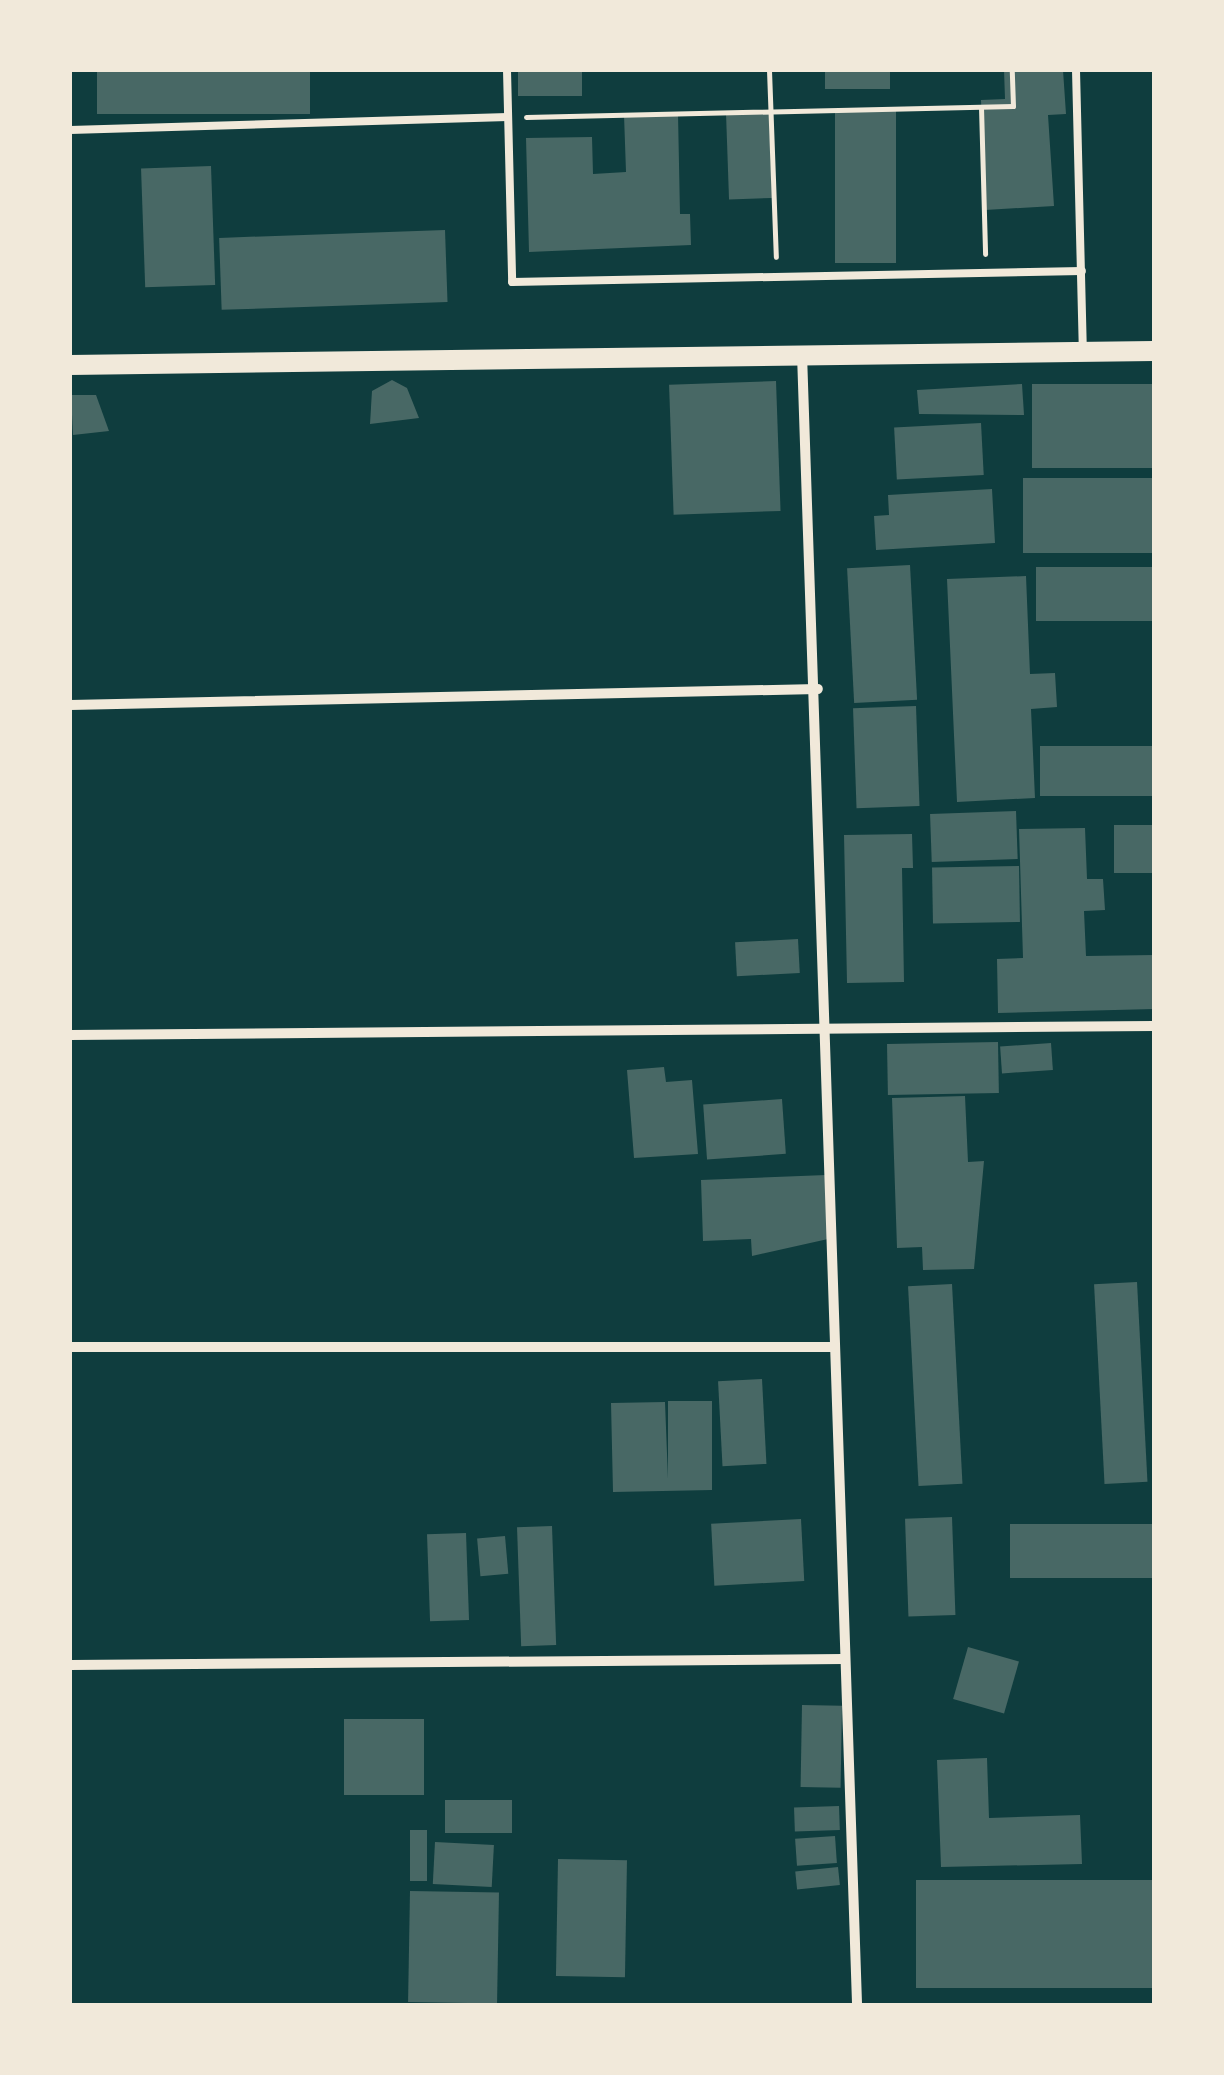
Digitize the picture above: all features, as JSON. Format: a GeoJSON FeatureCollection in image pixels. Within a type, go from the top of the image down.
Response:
{"type":"FeatureCollection","features":[{"type":"Feature","properties":{"kind":"main road"},"geometry":{"type":"LineString","coordinates":[[70,365],[1154,352]]}},
{"type":"Feature","properties":{"kind":"street"},"geometry":{"type":"LineString","coordinates":[[802,354],[818,689],[822,1030],[857,2005]]}},
{"type":"Feature","properties":{"kind":"street"},"geometry":{"type":"LineString","coordinates":[[70,704],[818,689]]}},
{"type":"Feature","properties":{"kind":"street"},"geometry":{"type":"LineString","coordinates":[[70,1035],[1154,1026]]}},
{"type":"Feature","properties":{"kind":"street"},"geometry":{"type":"LineString","coordinates":[[70,1347],[834,1346]]}},
{"type":"Feature","properties":{"kind":"street"},"geometry":{"type":"LineString","coordinates":[[70,1665],[843,1659]]}},
{"type":"Feature","properties":{"kind":"lane"},"geometry":{"type":"LineString","coordinates":[[507,70],[512,282],[1082,271]]}},
{"type":"Feature","properties":{"kind":"lane"},"geometry":{"type":"LineString","coordinates":[[1076,70],[1083,352]]}},
{"type":"Feature","properties":{"kind":"lane"},"geometry":{"type":"LineString","coordinates":[[70,130],[508,117]]}},
{"type":"Feature","properties":{"kind":"path"},"geometry":{"type":"LineString","coordinates":[[770,70],[776,276]]}},
{"type":"Feature","properties":{"kind":"path"},"geometry":{"type":"LineString","coordinates":[[508,117],[1012,106],[1012,70]]}},
{"type":"Feature","properties":{"kind":"path"},"geometry":{"type":"LineString","coordinates":[[981,107],[986,272]]}},
{"type":"Feature","properties":{"kind":"building"},"geometry":{"type":"Polygon","coordinates":[[[97,70],[310,70],[310,114],[97,114],[97,70]]]}},
{"type":"Feature","properties":{"kind":"building"},"geometry":{"type":"Polygon","coordinates":[[[518,70],[582,70],[582,96],[518,96],[518,70]]]}},
{"type":"Feature","properties":{"kind":"building"},"geometry":{"type":"Polygon","coordinates":[[[825,70],[890,70],[890,89],[825,89],[825,70]]]}},
{"type":"Feature","properties":{"kind":"building"},"geometry":{"type":"Polygon","coordinates":[[[1004,70],[1063,70],[1066,114],[1048,115],[1054,206],[985,210],[981,100],[1005,99],[1004,70]]]}},
{"type":"Feature","properties":{"kind":"building"},"geometry":{"type":"Polygon","coordinates":[[[835,110],[896,110],[896,263],[835,263],[835,110]]]}},
{"type":"Feature","properties":{"kind":"building"},"geometry":{"type":"Polygon","coordinates":[[[769,112],[772,198],[729,199],[726,114],[769,112]]]}},
{"type":"Feature","properties":{"kind":"building"},"geometry":{"type":"Polygon","coordinates":[[[678,114],[680,214],[690,214],[691,245],[529,252],[526,138],[592,137],[593,174],[626,172],[624,115],[678,114]]]}},
{"type":"Feature","properties":{"kind":"building"},"geometry":{"type":"Polygon","coordinates":[[[211,166],[215,285],[145,287],[141,168],[211,166]]]}},
{"type":"Feature","properties":{"kind":"building"},"geometry":{"type":"Polygon","coordinates":[[[445,230],[448,302],[222,310],[219,238],[445,230]]]}},
{"type":"Feature","properties":{"kind":"building"},"geometry":{"type":"Polygon","coordinates":[[[392,380],[407,388],[419,418],[370,424],[372,391],[392,380]]]}},
{"type":"Feature","properties":{"kind":"building"},"geometry":{"type":"Polygon","coordinates":[[[776,381],[781,511],[674,515],[669,385],[776,381]]]}},
{"type":"Feature","properties":{"kind":"building"},"geometry":{"type":"Polygon","coordinates":[[[1022,384],[1024,415],[919,414],[917,390],[1022,384]]]}},
{"type":"Feature","properties":{"kind":"building"},"geometry":{"type":"Polygon","coordinates":[[[1032,384],[1154,384],[1154,468],[1032,468],[1032,384]]]}},
{"type":"Feature","properties":{"kind":"building"},"geometry":{"type":"Polygon","coordinates":[[[71,395],[96,395],[109,431],[73,435],[71,395]]]}},
{"type":"Feature","properties":{"kind":"building"},"geometry":{"type":"Polygon","coordinates":[[[981,423],[984,475],[897,479],[894,428],[981,423]]]}},
{"type":"Feature","properties":{"kind":"building"},"geometry":{"type":"Polygon","coordinates":[[[1023,478],[1154,478],[1154,553],[1023,553],[1023,478]]]}},
{"type":"Feature","properties":{"kind":"building"},"geometry":{"type":"Polygon","coordinates":[[[992,489],[995,543],[876,550],[874,516],[889,515],[888,495],[992,489]]]}},
{"type":"Feature","properties":{"kind":"building"},"geometry":{"type":"Polygon","coordinates":[[[910,565],[917,700],[854,703],[847,568],[910,565]]]}},
{"type":"Feature","properties":{"kind":"building"},"geometry":{"type":"Polygon","coordinates":[[[1036,567],[1154,567],[1154,621],[1036,621],[1036,567]]]}},
{"type":"Feature","properties":{"kind":"building"},"geometry":{"type":"Polygon","coordinates":[[[1026,576],[1030,674],[1055,673],[1057,707],[1031,709],[1035,798],[957,802],[947,579],[1026,576]]]}},
{"type":"Feature","properties":{"kind":"building"},"geometry":{"type":"Polygon","coordinates":[[[916,706],[919,806],[857,808],[853,708],[916,706]]]}},
{"type":"Feature","properties":{"kind":"building"},"geometry":{"type":"Polygon","coordinates":[[[1040,746],[1154,746],[1154,796],[1040,796],[1040,746]]]}},
{"type":"Feature","properties":{"kind":"building"},"geometry":{"type":"Polygon","coordinates":[[[1016,811],[1018,859],[932,862],[930,814],[1016,811]]]}},
{"type":"Feature","properties":{"kind":"building"},"geometry":{"type":"Polygon","coordinates":[[[1114,825],[1154,825],[1154,873],[1114,873],[1114,825]]]}},
{"type":"Feature","properties":{"kind":"building"},"geometry":{"type":"Polygon","coordinates":[[[1085,828],[1087,879],[1103,879],[1105,910],[1084,911],[1086,956],[1154,955],[1154,1009],[998,1013],[997,959],[1023,958],[1019,829],[1085,828]]]}},
{"type":"Feature","properties":{"kind":"building"},"geometry":{"type":"Polygon","coordinates":[[[912,834],[913,868],[902,868],[904,982],[847,983],[844,835],[912,834]]]}},
{"type":"Feature","properties":{"kind":"building"},"geometry":{"type":"Polygon","coordinates":[[[1019,866],[1020,922],[933,924],[932,868],[1019,866]]]}},
{"type":"Feature","properties":{"kind":"building"},"geometry":{"type":"Polygon","coordinates":[[[798,939],[800,973],[737,976],[735,942],[798,939]]]}},
{"type":"Feature","properties":{"kind":"building"},"geometry":{"type":"Polygon","coordinates":[[[998,1042],[999,1093],[888,1095],[887,1044],[998,1042]]]}},
{"type":"Feature","properties":{"kind":"building"},"geometry":{"type":"Polygon","coordinates":[[[1051,1043],[1053,1070],[1002,1073],[1000,1047],[1051,1043]]]}},
{"type":"Feature","properties":{"kind":"building"},"geometry":{"type":"Polygon","coordinates":[[[664,1067],[666,1082],[692,1080],[698,1154],[634,1158],[627,1070],[664,1067]]]}},
{"type":"Feature","properties":{"kind":"building"},"geometry":{"type":"Polygon","coordinates":[[[965,1096],[968,1162],[984,1161],[974,1269],[923,1270],[922,1247],[897,1248],[892,1098],[965,1096]]]}},
{"type":"Feature","properties":{"kind":"building"},"geometry":{"type":"Polygon","coordinates":[[[782,1099],[786,1154],[707,1159],[703,1105],[782,1099]]]}},
{"type":"Feature","properties":{"kind":"building"},"geometry":{"type":"Polygon","coordinates":[[[826,1175],[828,1239],[752,1256],[751,1239],[703,1241],[701,1180],[826,1175]]]}},
{"type":"Feature","properties":{"kind":"building"},"geometry":{"type":"Polygon","coordinates":[[[1137,1282],[1147,1482],[1105,1484],[1094,1284],[1137,1282]]]}},
{"type":"Feature","properties":{"kind":"building"},"geometry":{"type":"Polygon","coordinates":[[[952,1284],[962,1484],[919,1486],[908,1286],[952,1284]]]}},
{"type":"Feature","properties":{"kind":"building"},"geometry":{"type":"Polygon","coordinates":[[[762,1379],[766,1464],[723,1466],[718,1381],[762,1379]]]}},
{"type":"Feature","properties":{"kind":"building"},"geometry":{"type":"Polygon","coordinates":[[[668,1401],[712,1401],[712,1490],[613,1492],[611,1403],[665,1402],[668,1479],[668,1401]]]}},
{"type":"Feature","properties":{"kind":"building"},"geometry":{"type":"Polygon","coordinates":[[[952,1517],[955,1615],[908,1617],[905,1519],[952,1517]]]}},
{"type":"Feature","properties":{"kind":"building"},"geometry":{"type":"Polygon","coordinates":[[[801,1519],[804,1581],[714,1586],[711,1524],[801,1519]]]}},
{"type":"Feature","properties":{"kind":"building"},"geometry":{"type":"Polygon","coordinates":[[[1010,1524],[1154,1524],[1154,1578],[1010,1578],[1010,1524]]]}},
{"type":"Feature","properties":{"kind":"building"},"geometry":{"type":"Polygon","coordinates":[[[552,1526],[556,1645],[521,1646],[517,1527],[552,1526]]]}},
{"type":"Feature","properties":{"kind":"building"},"geometry":{"type":"Polygon","coordinates":[[[466,1533],[469,1620],[430,1621],[427,1534],[466,1533]]]}},
{"type":"Feature","properties":{"kind":"building"},"geometry":{"type":"Polygon","coordinates":[[[505,1536],[508,1574],[480,1576],[477,1538],[505,1536]]]}},
{"type":"Feature","properties":{"kind":"building"},"geometry":{"type":"Polygon","coordinates":[[[968,1647],[1019,1662],[1004,1714],[953,1699],[968,1647]]]}},
{"type":"Feature","properties":{"kind":"building"},"geometry":{"type":"Polygon","coordinates":[[[802,1705],[842,1706],[841,1788],[801,1787],[802,1705]]]}},
{"type":"Feature","properties":{"kind":"building"},"geometry":{"type":"Polygon","coordinates":[[[344,1719],[424,1719],[424,1795],[344,1795],[344,1719]]]}},
{"type":"Feature","properties":{"kind":"building"},"geometry":{"type":"Polygon","coordinates":[[[987,1758],[989,1818],[1080,1815],[1082,1864],[941,1867],[937,1760],[987,1758]]]}},
{"type":"Feature","properties":{"kind":"building"},"geometry":{"type":"Polygon","coordinates":[[[445,1800],[512,1800],[512,1833],[445,1833],[445,1800]]]}},
{"type":"Feature","properties":{"kind":"building"},"geometry":{"type":"Polygon","coordinates":[[[839,1806],[840,1830],[795,1832],[794,1808],[839,1806]]]}},
{"type":"Feature","properties":{"kind":"building"},"geometry":{"type":"Polygon","coordinates":[[[410,1830],[427,1830],[427,1881],[410,1881],[410,1830]]]}},
{"type":"Feature","properties":{"kind":"building"},"geometry":{"type":"Polygon","coordinates":[[[835,1836],[837,1863],[797,1866],[795,1839],[835,1836]]]}},
{"type":"Feature","properties":{"kind":"building"},"geometry":{"type":"Polygon","coordinates":[[[435,1842],[494,1845],[492,1887],[433,1884],[435,1842]]]}},
{"type":"Feature","properties":{"kind":"building"},"geometry":{"type":"Polygon","coordinates":[[[558,1859],[627,1860],[625,1977],[556,1976],[558,1859]]]}},
{"type":"Feature","properties":{"kind":"building"},"geometry":{"type":"Polygon","coordinates":[[[838,1867],[840,1885],[797,1889],[795,1871],[838,1867]]]}},
{"type":"Feature","properties":{"kind":"building"},"geometry":{"type":"Polygon","coordinates":[[[916,1880],[1154,1880],[1154,1988],[916,1988],[916,1880]]]}},
{"type":"Feature","properties":{"kind":"building"},"geometry":{"type":"Polygon","coordinates":[[[410,1891],[499,1893],[497,2004],[408,2002],[410,1891]]]}}]}
